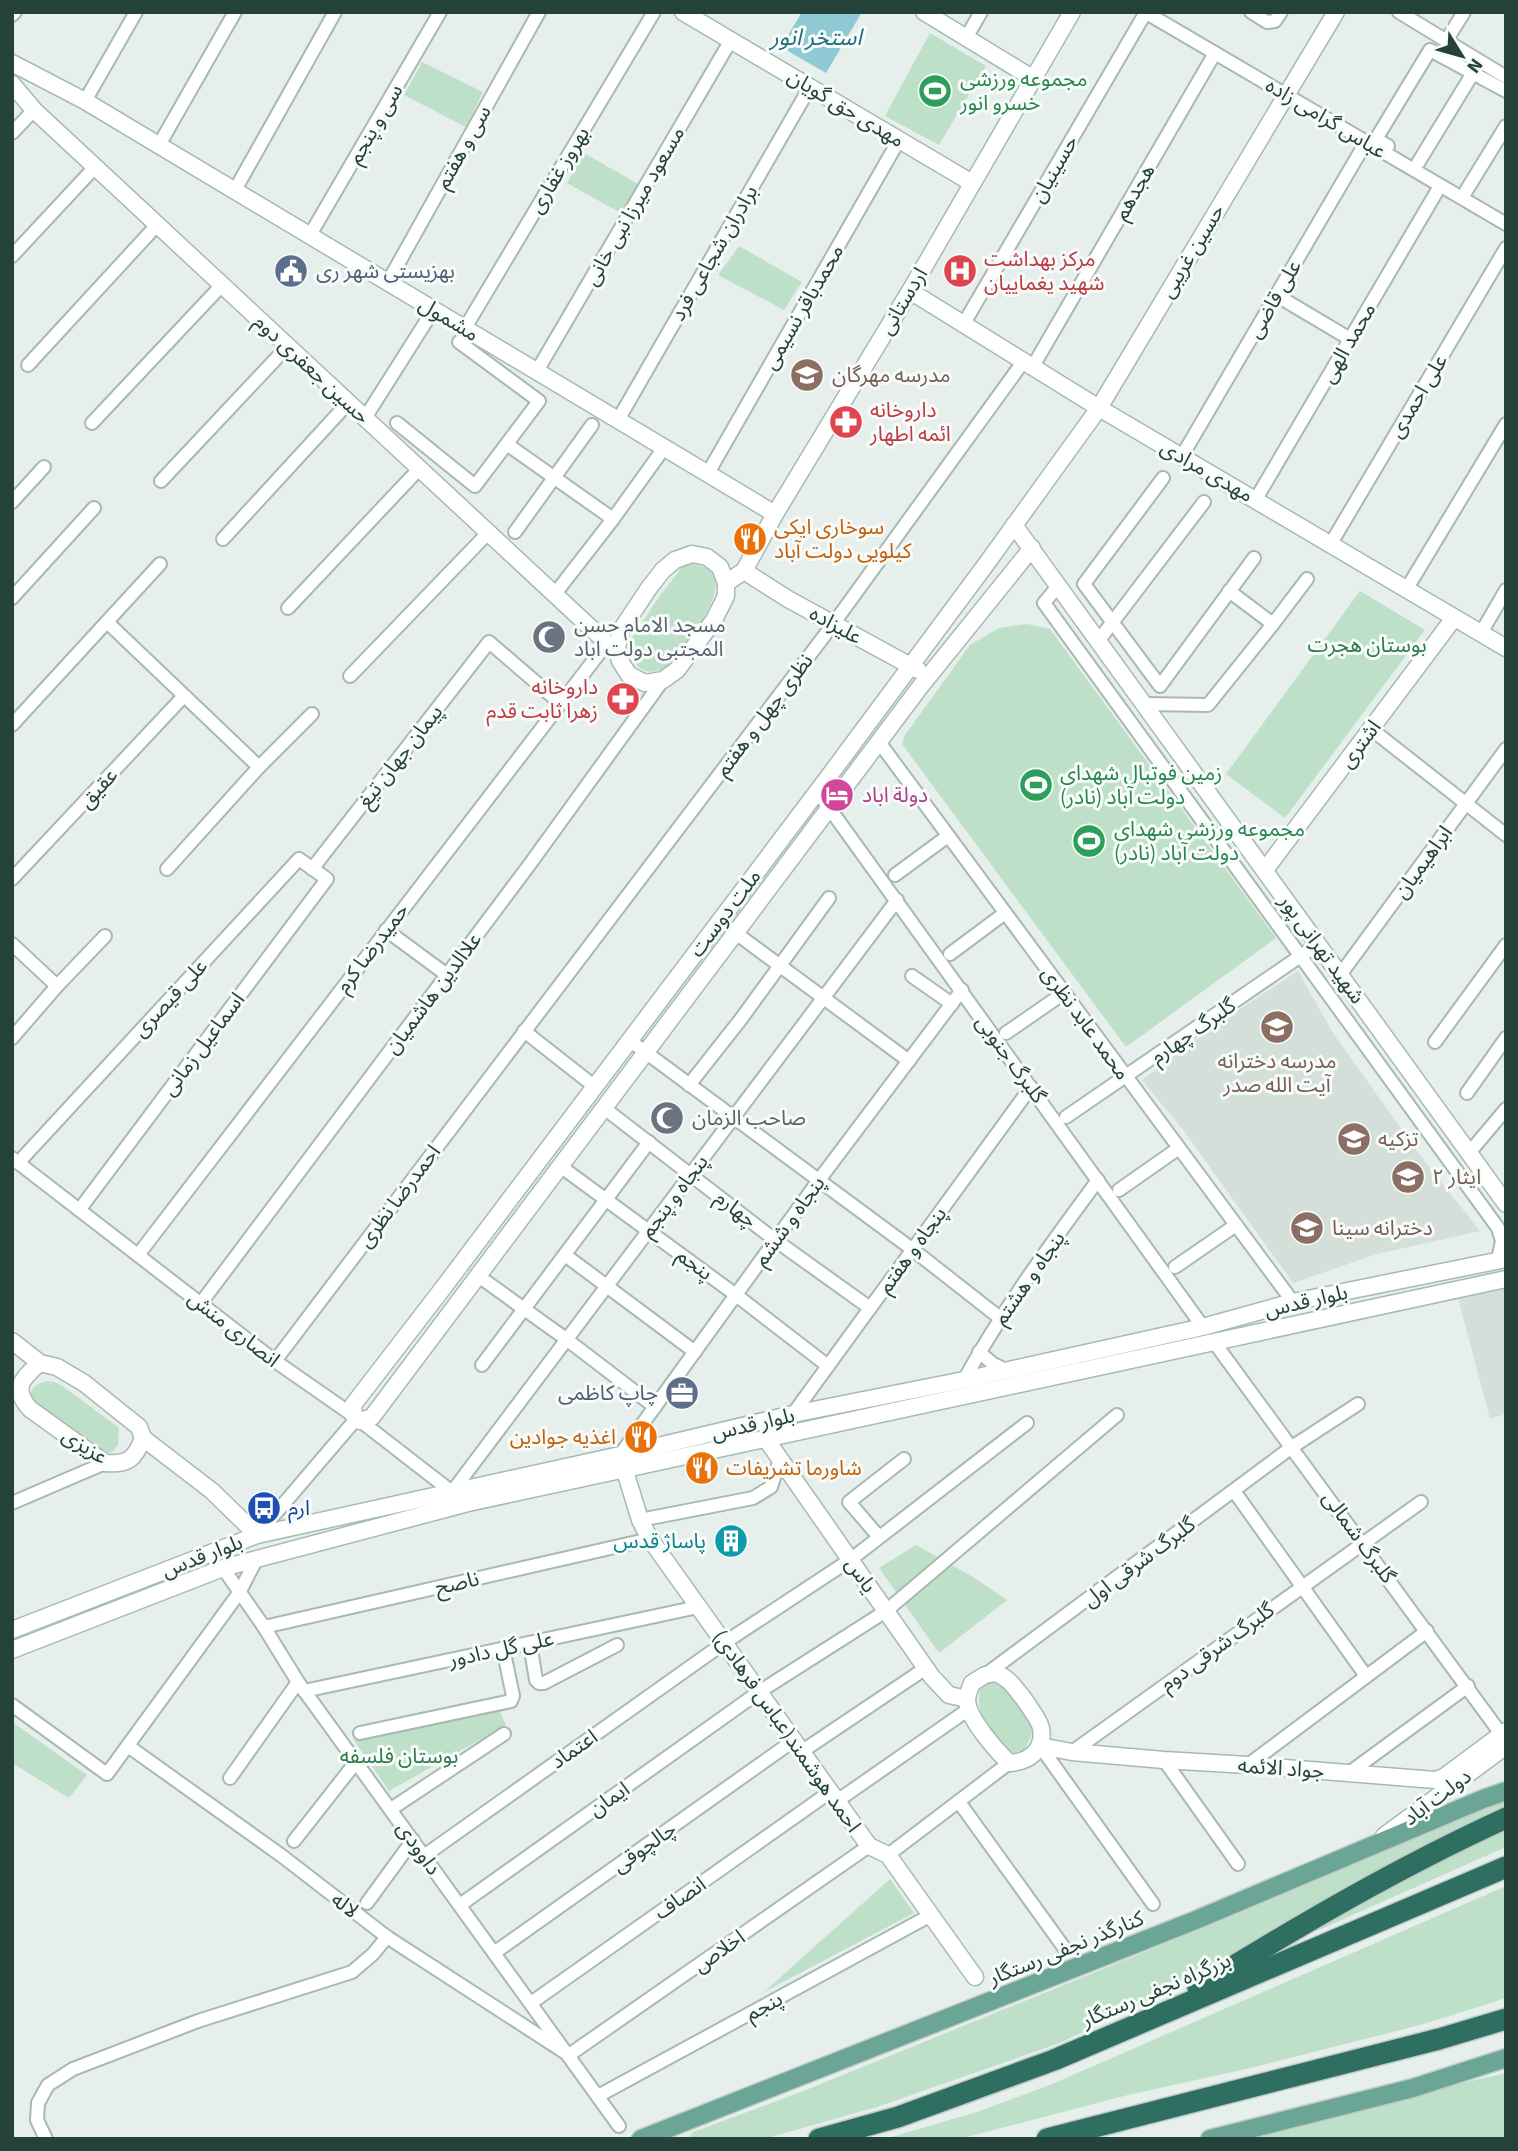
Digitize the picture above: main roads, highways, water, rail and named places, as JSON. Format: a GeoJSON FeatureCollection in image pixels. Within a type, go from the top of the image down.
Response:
{"type":"FeatureCollection","features":[{"type":"Feature","properties":{"kind":"highway"},"geometry":{"type":"LineString","coordinates":[[1140,2024],[1289,1932],[1380,1880],[1506,1818]]}},
{"type":"Feature","properties":{"kind":"highway","name":"بزرگراه نجفی رستگار"},"geometry":{"type":"LineString","coordinates":[[818,2139],[898,2117],[1054,2060],[1506,1867]]}},
{"type":"Feature","properties":{"kind":"highway"},"geometry":{"type":"LineString","coordinates":[[1047,2139],[1440,2039],[1506,2019]]}},
{"type":"Feature","properties":{"kind":"main road","name":"کنارگذر نجفی رستگار"},"geometry":{"type":"LineString","coordinates":[[641,2139],[1042,1982],[1506,1791]]}},
{"type":"Feature","properties":{"kind":"main road"},"geometry":{"type":"LineString","coordinates":[[1210,2139],[1412,2088],[1506,2059]]}},
{"type":"Feature","properties":{"kind":"water","name":"استخر انور"},"geometry":{"type":"Polygon","coordinates":[[[802,12],[862,12],[826,73],[781,47],[802,12]]]}},
{"type":"Feature","properties":{"kind":"place","name":"مجموعه ورزشی خسرو انور"},"geometry":{"type":"Point","coordinates":[935,91]}},
{"type":"Feature","properties":{"kind":"place","name":"بهزیستی شهر ری"},"geometry":{"type":"Point","coordinates":[291,271]}},
{"type":"Feature","properties":{"kind":"place","name":"مرکز بهداشت شهید یغماییان"},"geometry":{"type":"Point","coordinates":[960,271]}},
{"type":"Feature","properties":{"kind":"place","name":"مدرسه مهرگان"},"geometry":{"type":"Point","coordinates":[807,375]}},
{"type":"Feature","properties":{"kind":"place","name":"داروخانه ائمه اطهار"},"geometry":{"type":"Point","coordinates":[846,422]}},
{"type":"Feature","properties":{"kind":"place","name":"سوخاری ایکی کیلویی دولت آباد"},"geometry":{"type":"Point","coordinates":[750,539]}},
{"type":"Feature","properties":{"kind":"place","name":"مسجد الامام حسن المجتبى دولت اباد"},"geometry":{"type":"Point","coordinates":[549,637]}},
{"type":"Feature","properties":{"kind":"place","name":"داروخانه زهرا ثابت قدم"},"geometry":{"type":"Point","coordinates":[623,699]}},
{"type":"Feature","properties":{"kind":"place","name":"زمین فوتبال شهدای دولت آباد (نادر)"},"geometry":{"type":"Point","coordinates":[1036,785]}},
{"type":"Feature","properties":{"kind":"place","name":"دولة اباد"},"geometry":{"type":"Point","coordinates":[837,795]}},
{"type":"Feature","properties":{"kind":"place","name":"مجموعه ورزشی شهدای دولت آباد (نادر)"},"geometry":{"type":"Point","coordinates":[1089,841]}},
{"type":"Feature","properties":{"kind":"place","name":"مدرسه دخترانه آیت الله صدر"},"geometry":{"type":"Point","coordinates":[1277,1027]}},
{"type":"Feature","properties":{"kind":"place","name":"صاحب الزمان"},"geometry":{"type":"Point","coordinates":[667,1118]}},
{"type":"Feature","properties":{"kind":"place","name":"تزکیه"},"geometry":{"type":"Point","coordinates":[1354,1139]}},
{"type":"Feature","properties":{"kind":"place","name":"ایثار ۲"},"geometry":{"type":"Point","coordinates":[1408,1177]}},
{"type":"Feature","properties":{"kind":"place","name":"دخترانه سینا"},"geometry":{"type":"Point","coordinates":[1307,1228]}},
{"type":"Feature","properties":{"kind":"place","name":"چاپ كاظمى"},"geometry":{"type":"Point","coordinates":[682,1393]}},
{"type":"Feature","properties":{"kind":"place","name":"اغذیه جوادین"},"geometry":{"type":"Point","coordinates":[641,1437]}},
{"type":"Feature","properties":{"kind":"place","name":"شاورما تشریفات"},"geometry":{"type":"Point","coordinates":[702,1468]}},
{"type":"Feature","properties":{"kind":"place","name":"ارم"},"geometry":{"type":"Point","coordinates":[264,1508]}},
{"type":"Feature","properties":{"kind":"place","name":"پاساژ قدس"},"geometry":{"type":"Point","coordinates":[731,1541]}},
{"type":"Feature","properties":{"kind":"park label","name":"بوستان هجرت"},"geometry":{"type":"Point","coordinates":[1367,645]}},
{"type":"Feature","properties":{"kind":"park label","name":"بوستان فلسفه"},"geometry":{"type":"Point","coordinates":[399,1756]}}]}
